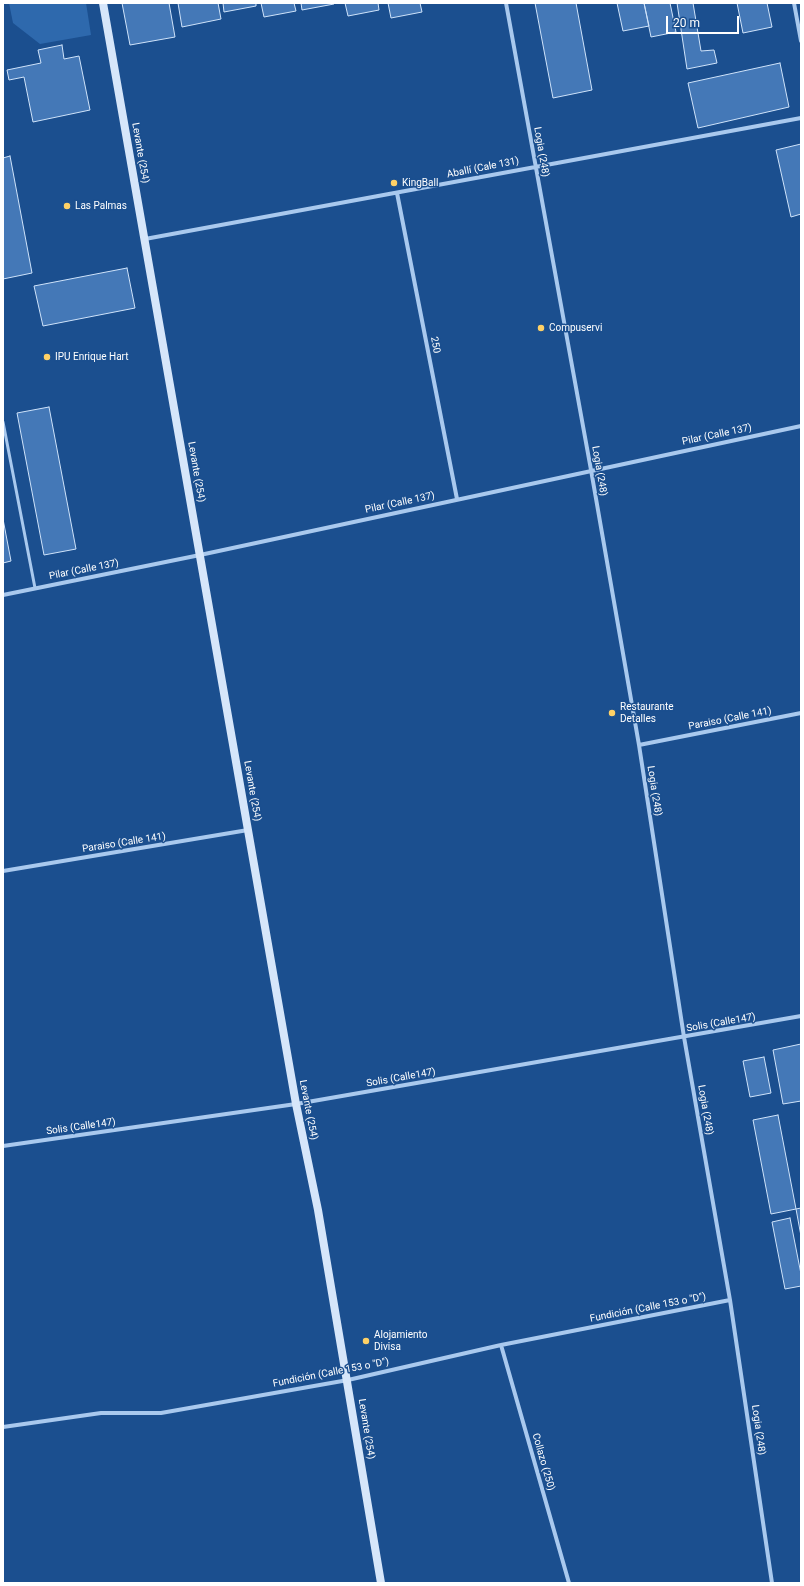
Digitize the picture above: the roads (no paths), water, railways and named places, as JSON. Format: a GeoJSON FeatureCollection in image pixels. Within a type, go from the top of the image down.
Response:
{"type":"FeatureCollection","features":[{"type":"Feature","properties":{"kind":"street","name":"Levante (254)"},"geometry":{"type":"LineString","coordinates":[[103,3],[296,1104],[318,1210],[348,1380],[381,1583]]}},
{"type":"Feature","properties":{"kind":"street","name":"Logia (248)"},"geometry":{"type":"LineString","coordinates":[[506,3],[591,470],[639,745],[684,1037],[730,1300],[772,1583]]}},
{"type":"Feature","properties":{"kind":"street"},"geometry":{"type":"LineString","coordinates":[[794,3],[801,41]]}},
{"type":"Feature","properties":{"kind":"street","name":"Aballí (Cale 131)"},"geometry":{"type":"LineString","coordinates":[[145,239],[801,118]]}},
{"type":"Feature","properties":{"kind":"street","name":"250"},"geometry":{"type":"LineString","coordinates":[[397,193],[457,499]]}},
{"type":"Feature","properties":{"kind":"street","name":"Pilar (Calle 137)"},"geometry":{"type":"LineString","coordinates":[[3,594],[200,555],[801,426]]}},
{"type":"Feature","properties":{"kind":"street","name":"Paraiso (Calle 141)"},"geometry":{"type":"LineString","coordinates":[[639,745],[801,713]]}},
{"type":"Feature","properties":{"kind":"street","name":"Paraiso (Calle 141)"},"geometry":{"type":"LineString","coordinates":[[3,871],[248,830]]}},
{"type":"Feature","properties":{"kind":"street","name":"Solis (Calle147)"},"geometry":{"type":"LineString","coordinates":[[3,1146],[296,1104],[801,1016]]}},
{"type":"Feature","properties":{"kind":"street","name":"Fundición (Calle 153 o \"D\")"},"geometry":{"type":"LineString","coordinates":[[3,1427],[101,1413],[161,1413],[348,1380],[501,1345],[730,1300]]}},
{"type":"Feature","properties":{"kind":"street","name":"Collazo (250)"},"geometry":{"type":"LineString","coordinates":[[501,1345],[569,1583]]}},
{"type":"Feature","properties":{"kind":"lane"},"geometry":{"type":"LineString","coordinates":[[3,422],[35,588]]}},
{"type":"Feature","properties":{"kind":"place","name":"KingBall"},"geometry":{"type":"Point","coordinates":[394,183]}},
{"type":"Feature","properties":{"kind":"place","name":"Las Palmas"},"geometry":{"type":"Point","coordinates":[67,206]}},
{"type":"Feature","properties":{"kind":"place","name":"Compuservi"},"geometry":{"type":"Point","coordinates":[541,328]}},
{"type":"Feature","properties":{"kind":"place","name":"IPU Enrique Hart"},"geometry":{"type":"Point","coordinates":[47,357]}},
{"type":"Feature","properties":{"kind":"place","name":"Restaurante Detalles"},"geometry":{"type":"Point","coordinates":[612,713]}},
{"type":"Feature","properties":{"kind":"place","name":"Alojamiento Divisa"},"geometry":{"type":"Point","coordinates":[366,1341]}}]}
